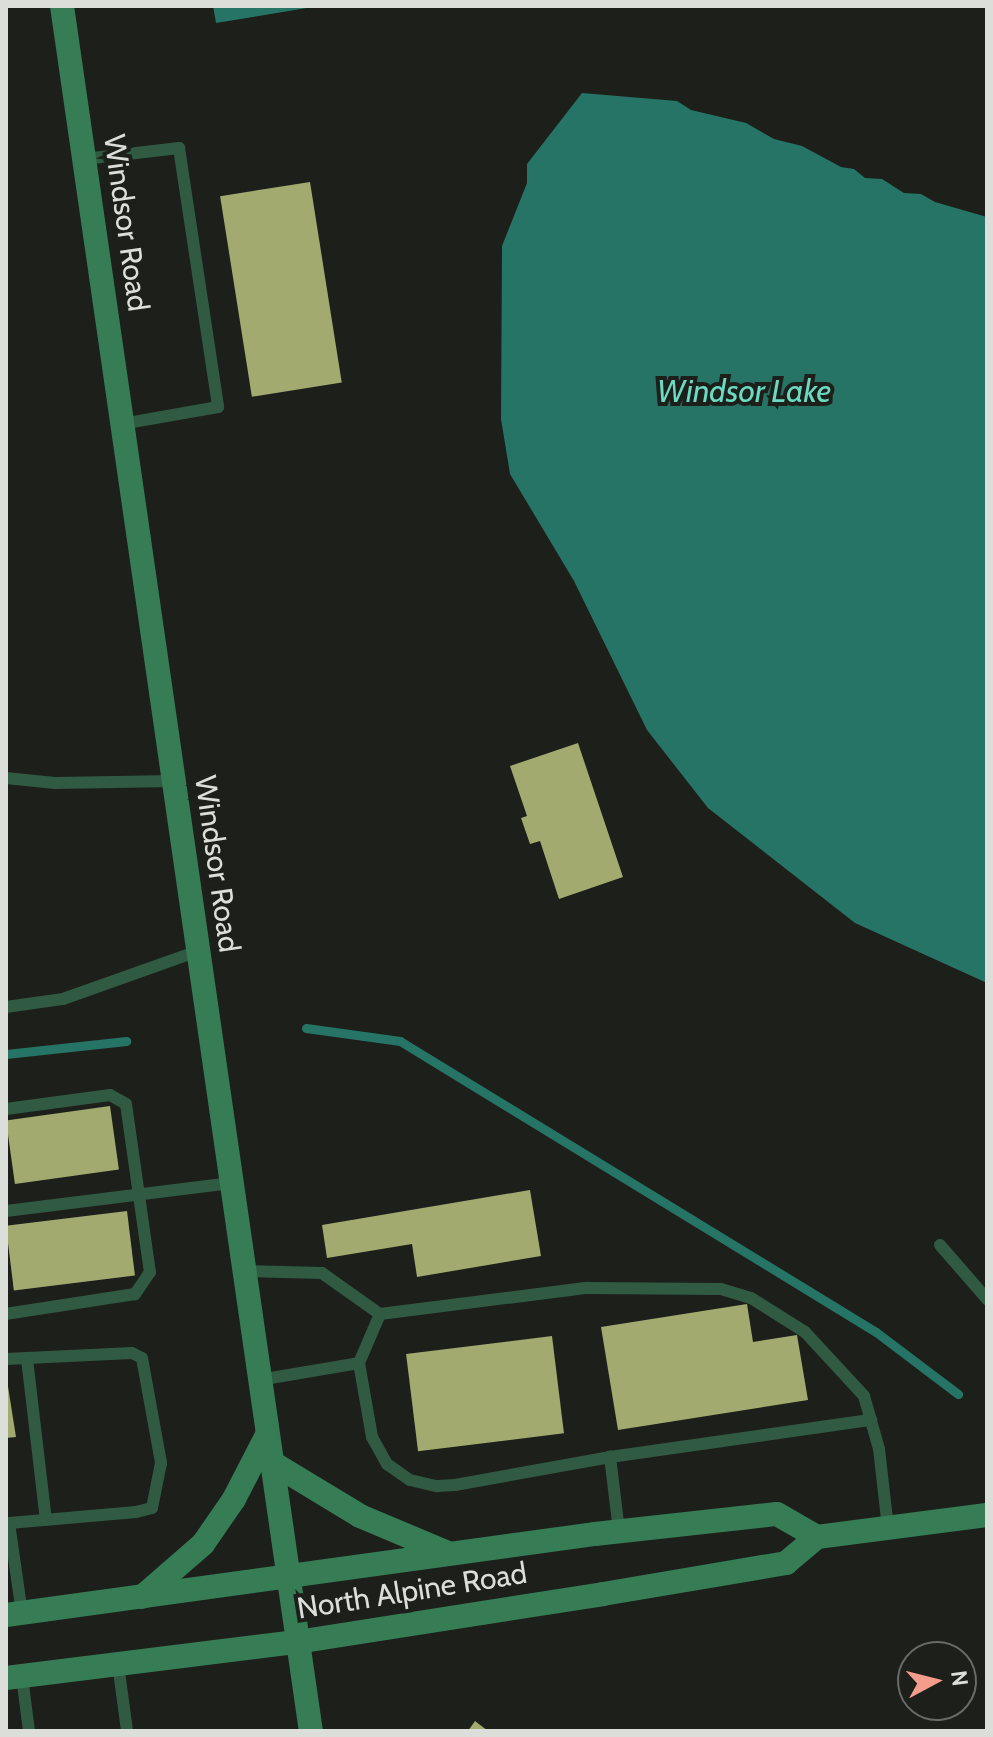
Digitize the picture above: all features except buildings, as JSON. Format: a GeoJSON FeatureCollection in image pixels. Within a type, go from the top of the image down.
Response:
{"type":"FeatureCollection","features":[{"type":"Feature","properties":{"kind":"main road","name":"Windsor Road"},"geometry":{"type":"LineString","coordinates":[[62,6],[311,1731]]}},
{"type":"Feature","properties":{"kind":"main road"},"geometry":{"type":"LineString","coordinates":[[142,1597],[203,1544],[234,1499],[267,1435]]}},
{"type":"Feature","properties":{"kind":"main road"},"geometry":{"type":"LineString","coordinates":[[271,1462],[360,1516],[450,1554]]}},
{"type":"Feature","properties":{"kind":"main road","name":"North Alpine Road"},"geometry":{"type":"LineString","coordinates":[[14,1614],[619,1531],[777,1514],[817,1537],[786,1563],[297,1642],[14,1678]]}},
{"type":"Feature","properties":{"kind":"main road"},"geometry":{"type":"LineString","coordinates":[[817,1537],[987,1515]]}},
{"type":"Feature","properties":{"kind":"lane"},"geometry":{"type":"LineString","coordinates":[[84,159],[179,148],[218,407],[122,424]]}},
{"type":"Feature","properties":{"kind":"lane"},"geometry":{"type":"LineString","coordinates":[[6,778],[55,783],[173,781]]}},
{"type":"Feature","properties":{"kind":"lane"},"geometry":{"type":"LineString","coordinates":[[6,1007],[63,999],[198,951]]}},
{"type":"Feature","properties":{"kind":"lane"},"geometry":{"type":"LineString","coordinates":[[6,1109],[110,1095],[126,1104],[150,1272],[135,1294],[6,1314]]}},
{"type":"Feature","properties":{"kind":"lane"},"geometry":{"type":"LineString","coordinates":[[6,1211],[231,1183]]}},
{"type":"Feature","properties":{"kind":"lane"},"geometry":{"type":"LineString","coordinates":[[940,1245],[987,1299]]}},
{"type":"Feature","properties":{"kind":"lane"},"geometry":{"type":"LineString","coordinates":[[244,1271],[322,1273],[380,1314],[587,1288],[721,1289],[751,1298],[805,1332],[864,1396],[879,1449],[888,1528]]}},
{"type":"Feature","properties":{"kind":"lane"},"geometry":{"type":"LineString","coordinates":[[380,1314],[359,1363],[372,1437],[387,1464],[410,1480],[437,1486],[610,1457],[871,1420]]}},
{"type":"Feature","properties":{"kind":"lane"},"geometry":{"type":"LineString","coordinates":[[6,1359],[132,1353],[142,1358],[161,1463],[152,1508],[7,1523],[14,1614]]}},
{"type":"Feature","properties":{"kind":"lane"},"geometry":{"type":"LineString","coordinates":[[27,1359],[46,1520]]}},
{"type":"Feature","properties":{"kind":"lane"},"geometry":{"type":"LineString","coordinates":[[259,1380],[359,1363]]}},
{"type":"Feature","properties":{"kind":"lane"},"geometry":{"type":"LineString","coordinates":[[610,1457],[619,1531]]}},
{"type":"Feature","properties":{"kind":"lane"},"geometry":{"type":"LineString","coordinates":[[118,1664],[127,1731]]}},
{"type":"Feature","properties":{"kind":"lane"},"geometry":{"type":"LineString","coordinates":[[14,1678],[29,1731]]}},
{"type":"Feature","properties":{"kind":"water"},"geometry":{"type":"Polygon","coordinates":[[[213,6],[319,6],[216,23],[213,6]]]}},
{"type":"Feature","properties":{"kind":"water","name":"Windsor Lake"},"geometry":{"type":"Polygon","coordinates":[[[582,93],[677,101],[691,110],[746,123],[774,139],[802,146],[841,167],[854,169],[865,178],[882,179],[904,193],[921,194],[935,202],[987,217],[987,983],[855,923],[708,808],[647,730],[574,581],[510,474],[501,419],[502,246],[527,183],[527,164],[582,93]]]}},
{"type":"Feature","properties":{"kind":"waterway"},"geometry":{"type":"LineString","coordinates":[[306,1028],[400,1041],[876,1332],[958,1394]]}},
{"type":"Feature","properties":{"kind":"waterway"},"geometry":{"type":"LineString","coordinates":[[6,1054],[126,1041]]}}]}
